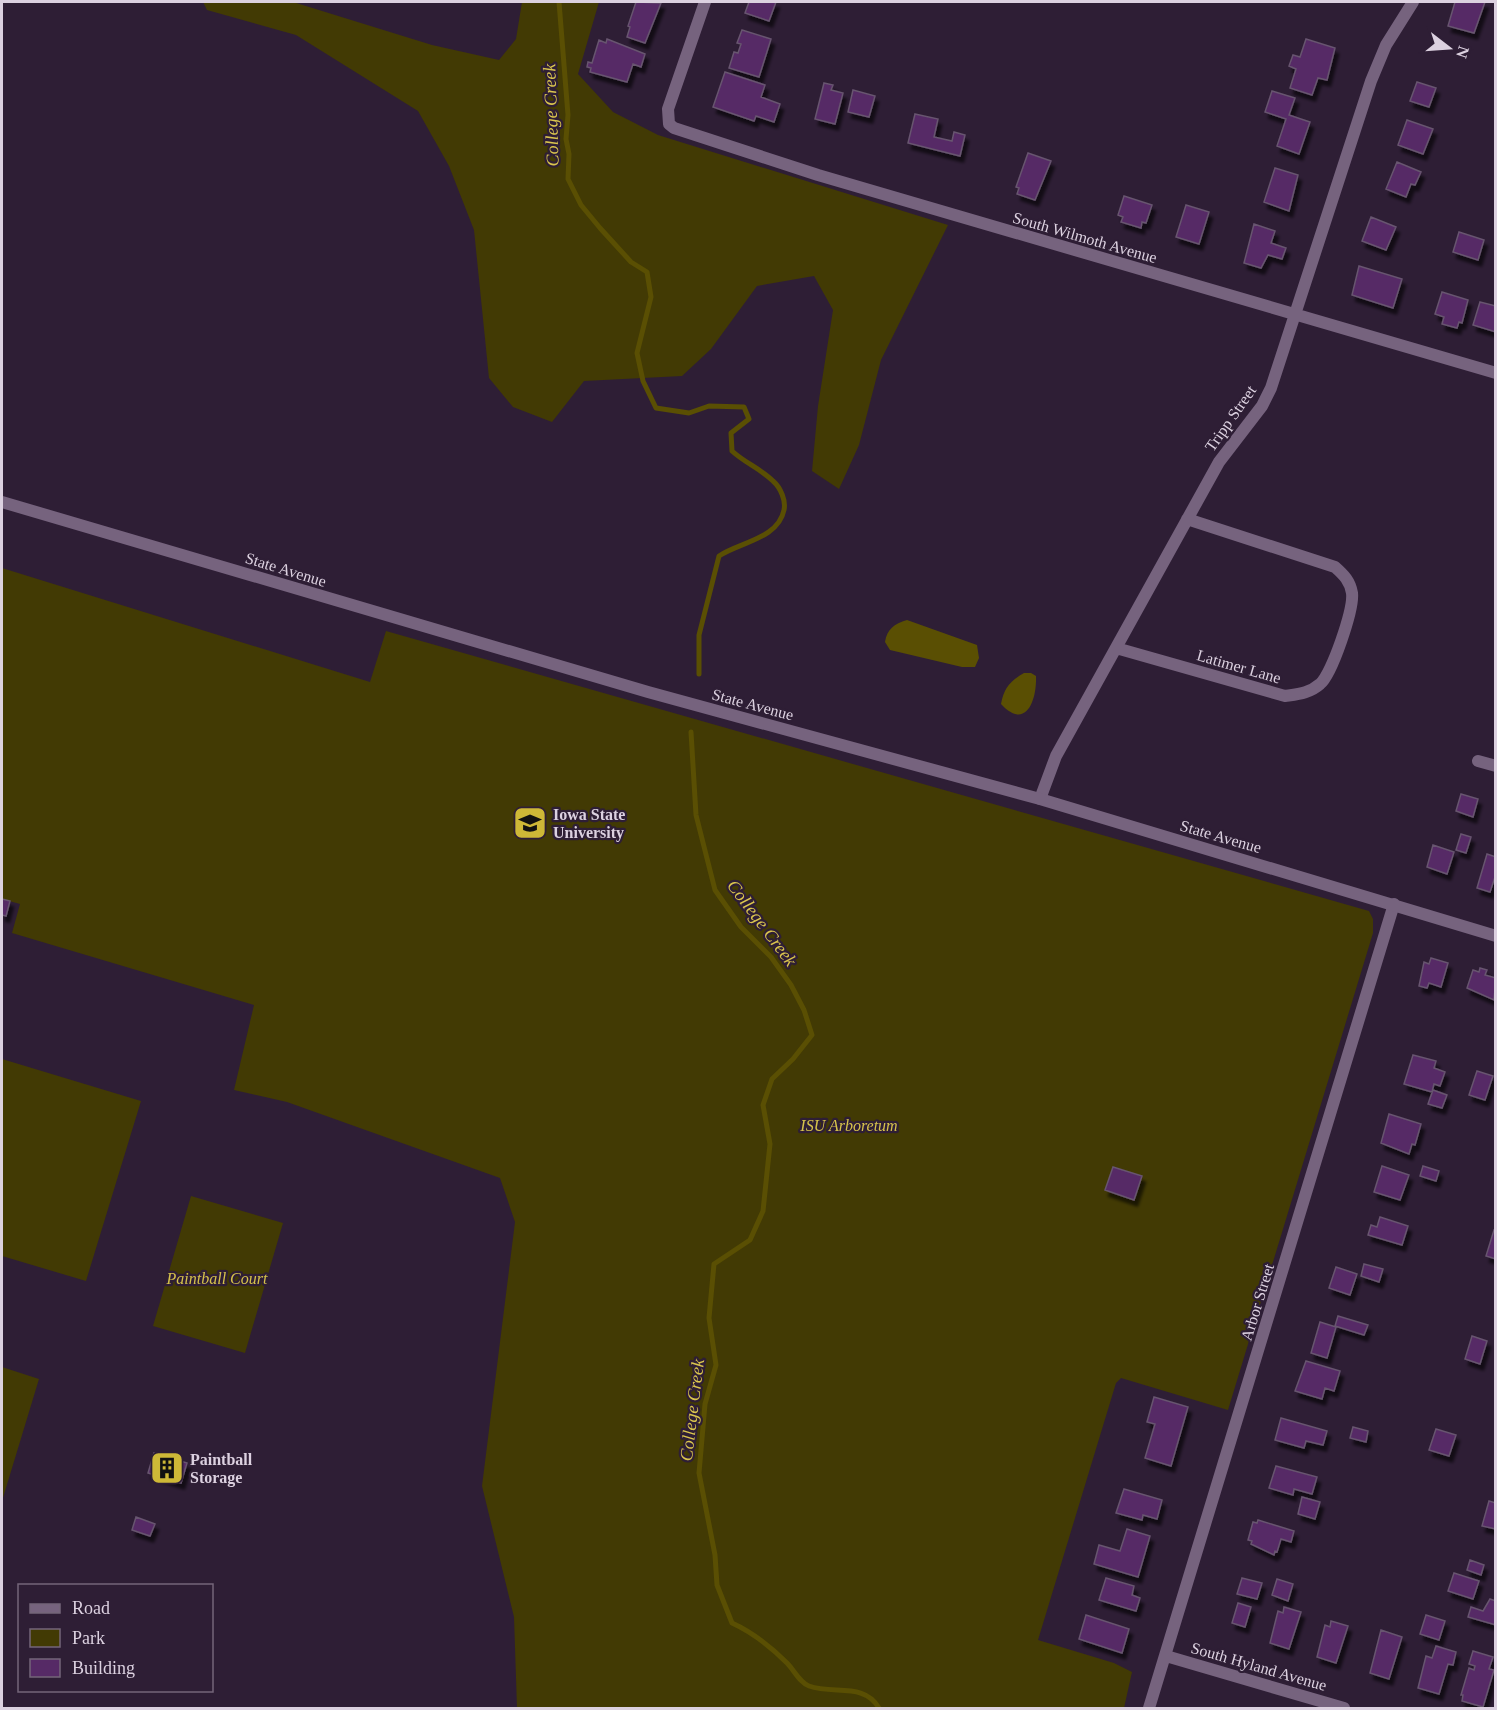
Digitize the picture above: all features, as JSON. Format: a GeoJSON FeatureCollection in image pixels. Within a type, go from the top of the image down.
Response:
{"type":"FeatureCollection","features":[{"type":"Feature","properties":{"kind":"street","name":"South Wilmoth Avenue"},"geometry":{"type":"LineString","coordinates":[[705,2],[668,109],[669,124],[682,132],[818,175],[1496,373]]}},
{"type":"Feature","properties":{"kind":"street","name":"Tripp Street"},"geometry":{"type":"LineString","coordinates":[[1040,800],[1056,756],[1187,519],[1219,462],[1262,406],[1271,388],[1297,315],[1371,81],[1386,45],[1413,2]]}},
{"type":"Feature","properties":{"kind":"street","name":"State Avenue"},"geometry":{"type":"LineString","coordinates":[[2,502],[636,689],[1040,800],[1496,936]]}},
{"type":"Feature","properties":{"kind":"street","name":"Latimer Lane"},"geometry":{"type":"LineString","coordinates":[[1116,648],[1285,696],[1309,692],[1322,683],[1332,668],[1352,596],[1348,580],[1335,567],[1187,519]]}},
{"type":"Feature","properties":{"kind":"street"},"geometry":{"type":"LineString","coordinates":[[1478,760],[1496,766]]}},
{"type":"Feature","properties":{"kind":"street","name":"Arbor Street"},"geometry":{"type":"LineString","coordinates":[[1149,1708],[1394,904]]}},
{"type":"Feature","properties":{"kind":"street","name":"South Hyland Avenue"},"geometry":{"type":"LineString","coordinates":[[1166,1656],[1344,1708]]}},
{"type":"Feature","properties":{"kind":"green space"},"geometry":{"type":"Polygon","coordinates":[[[203,2],[293,2],[432,45],[499,60],[516,39],[522,2],[599,2],[578,74],[613,112],[658,135],[948,225],[881,360],[859,445],[839,489],[812,471],[818,406],[833,310],[814,276],[757,286],[711,349],[682,376],[584,381],[552,422],[513,407],[489,378],[474,230],[449,166],[418,111],[296,35],[207,10],[203,2]]]}},
{"type":"Feature","properties":{"kind":"green space","name":"ISU Arboretum"},"geometry":{"type":"Polygon","coordinates":[[[2,568],[370,682],[386,631],[1369,911],[1373,919],[1373,933],[1228,1410],[1121,1378],[1116,1383],[1038,1640],[1114,1663],[1132,1672],[1124,1708],[517,1708],[514,1617],[482,1486],[515,1222],[500,1178],[287,1102],[234,1090],[254,1005],[12,933],[20,904],[2,899],[2,568]]]}},
{"type":"Feature","properties":{"kind":"green space"},"geometry":{"type":"Polygon","coordinates":[[[2,1059],[141,1101],[86,1281],[2,1256],[2,1059]]]}},
{"type":"Feature","properties":{"kind":"green space","name":"Paintball Court"},"geometry":{"type":"Polygon","coordinates":[[[191,1196],[283,1223],[245,1353],[153,1326],[191,1196]]]}},
{"type":"Feature","properties":{"kind":"green space"},"geometry":{"type":"Polygon","coordinates":[[[2,1367],[39,1379],[2,1501],[2,1367]]]}},
{"type":"Feature","properties":{"kind":"shaded area"},"geometry":{"type":"Polygon","coordinates":[[[907,620],[977,645],[979,658],[975,667],[962,667],[890,650],[885,642],[889,630],[907,620]]]}},
{"type":"Feature","properties":{"kind":"shaded area"},"geometry":{"type":"Polygon","coordinates":[[[1024,673],[1036,676],[1036,685],[1032,703],[1023,713],[1017,714],[1010,712],[1001,704],[1008,685],[1024,673]]]}},
{"type":"Feature","properties":{"kind":"building"},"geometry":{"type":"Polygon","coordinates":[[[636,2],[661,3],[645,43],[627,37],[636,2]]]}},
{"type":"Feature","properties":{"kind":"building"},"geometry":{"type":"Polygon","coordinates":[[[749,2],[776,2],[769,21],[745,13],[749,2]]]}},
{"type":"Feature","properties":{"kind":"building"},"geometry":{"type":"Polygon","coordinates":[[[1455,2],[1485,2],[1474,33],[1448,26],[1455,2]]]}},
{"type":"Feature","properties":{"kind":"building"},"geometry":{"type":"Polygon","coordinates":[[[742,30],[771,39],[759,77],[729,68],[734,52],[738,53],[741,44],[737,43],[742,30]]]}},
{"type":"Feature","properties":{"kind":"building"},"geometry":{"type":"Polygon","coordinates":[[[607,39],[645,54],[641,67],[633,64],[627,82],[590,72],[591,68],[587,67],[588,62],[592,63],[599,40],[606,43],[607,39]]]}},
{"type":"Feature","properties":{"kind":"building"},"geometry":{"type":"Polygon","coordinates":[[[1306,39],[1335,48],[1327,80],[1318,78],[1312,95],[1290,88],[1296,69],[1289,66],[1293,55],[1300,57],[1306,39]]]}},
{"type":"Feature","properties":{"kind":"building"},"geometry":{"type":"Polygon","coordinates":[[[725,72],[765,85],[761,97],[780,104],[774,122],[756,116],[754,121],[713,107],[725,72]]]}},
{"type":"Feature","properties":{"kind":"building"},"geometry":{"type":"Polygon","coordinates":[[[1417,82],[1436,88],[1429,107],[1410,101],[1417,82]]]}},
{"type":"Feature","properties":{"kind":"building"},"geometry":{"type":"Polygon","coordinates":[[[824,83],[833,85],[831,90],[843,93],[835,124],[815,119],[824,83]]]}},
{"type":"Feature","properties":{"kind":"building"},"geometry":{"type":"Polygon","coordinates":[[[853,90],[875,96],[869,117],[848,112],[853,90]]]}},
{"type":"Feature","properties":{"kind":"building"},"geometry":{"type":"Polygon","coordinates":[[[1272,91],[1295,98],[1289,115],[1310,122],[1299,154],[1277,146],[1286,119],[1265,112],[1272,91]]]}},
{"type":"Feature","properties":{"kind":"building"},"geometry":{"type":"Polygon","coordinates":[[[915,114],[938,119],[934,137],[952,141],[954,132],[965,135],[960,156],[908,143],[915,114]]]}},
{"type":"Feature","properties":{"kind":"building"},"geometry":{"type":"Polygon","coordinates":[[[1407,120],[1433,129],[1423,154],[1398,145],[1407,120]]]}},
{"type":"Feature","properties":{"kind":"building"},"geometry":{"type":"Polygon","coordinates":[[[1028,153],[1051,161],[1035,200],[1017,194],[1019,188],[1016,187],[1028,153]]]}},
{"type":"Feature","properties":{"kind":"building"},"geometry":{"type":"Polygon","coordinates":[[[1397,162],[1421,172],[1415,185],[1411,184],[1406,197],[1386,189],[1397,162]]]}},
{"type":"Feature","properties":{"kind":"building"},"geometry":{"type":"Polygon","coordinates":[[[1275,168],[1298,175],[1289,211],[1264,202],[1275,168]]]}},
{"type":"Feature","properties":{"kind":"building"},"geometry":{"type":"Polygon","coordinates":[[[1124,196],[1152,205],[1146,223],[1142,222],[1141,228],[1121,222],[1123,217],[1118,215],[1124,196]]]}},
{"type":"Feature","properties":{"kind":"building"},"geometry":{"type":"Polygon","coordinates":[[[1186,205],[1209,212],[1199,244],[1176,237],[1186,205]]]}},
{"type":"Feature","properties":{"kind":"building"},"geometry":{"type":"Polygon","coordinates":[[[1371,217],[1396,227],[1386,250],[1362,241],[1371,217]]]}},
{"type":"Feature","properties":{"kind":"building"},"geometry":{"type":"Polygon","coordinates":[[[1254,224],[1275,231],[1271,243],[1286,248],[1282,259],[1268,255],[1261,268],[1244,263],[1254,224]]]}},
{"type":"Feature","properties":{"kind":"building"},"geometry":{"type":"Polygon","coordinates":[[[1459,232],[1484,240],[1478,260],[1453,252],[1459,232]]]}},
{"type":"Feature","properties":{"kind":"building"},"geometry":{"type":"Polygon","coordinates":[[[1359,266],[1402,279],[1393,308],[1352,295],[1359,266]]]}},
{"type":"Feature","properties":{"kind":"building"},"geometry":{"type":"Polygon","coordinates":[[[1442,292],[1468,300],[1462,323],[1459,322],[1457,328],[1442,324],[1444,317],[1435,314],[1442,292]]]}},
{"type":"Feature","properties":{"kind":"building"},"geometry":{"type":"Polygon","coordinates":[[[1480,302],[1496,306],[1496,332],[1473,325],[1480,302]]]}},
{"type":"Feature","properties":{"kind":"building"},"geometry":{"type":"Polygon","coordinates":[[[1461,794],[1478,799],[1473,817],[1456,811],[1461,794]]]}},
{"type":"Feature","properties":{"kind":"building"},"geometry":{"type":"Polygon","coordinates":[[[1461,834],[1471,837],[1466,853],[1456,850],[1461,834]]]}},
{"type":"Feature","properties":{"kind":"building"},"geometry":{"type":"Polygon","coordinates":[[[1433,845],[1454,852],[1447,874],[1427,867],[1433,845]]]}},
{"type":"Feature","properties":{"kind":"building"},"geometry":{"type":"Polygon","coordinates":[[[1487,854],[1496,857],[1496,874],[1490,892],[1477,888],[1487,854]]]}},
{"type":"Feature","properties":{"kind":"building"},"geometry":{"type":"Polygon","coordinates":[[[2,899],[10,901],[6,916],[2,915],[2,899]]]}},
{"type":"Feature","properties":{"kind":"building"},"geometry":{"type":"Polygon","coordinates":[[[1431,958],[1448,963],[1441,987],[1429,983],[1427,988],[1419,986],[1424,962],[1429,964],[1431,958]]]}},
{"type":"Feature","properties":{"kind":"building"},"geometry":{"type":"Polygon","coordinates":[[[1480,968],[1487,970],[1485,975],[1496,978],[1494,1000],[1467,988],[1473,970],[1479,972],[1480,968]]]}},
{"type":"Feature","properties":{"kind":"building"},"geometry":{"type":"Polygon","coordinates":[[[1413,1055],[1436,1061],[1434,1068],[1445,1072],[1440,1086],[1434,1084],[1432,1092],[1404,1084],[1413,1055]]]}},
{"type":"Feature","properties":{"kind":"building"},"geometry":{"type":"Polygon","coordinates":[[[1477,1071],[1493,1076],[1485,1100],[1469,1095],[1477,1071]]]}},
{"type":"Feature","properties":{"kind":"building"},"geometry":{"type":"Polygon","coordinates":[[[1433,1090],[1447,1095],[1442,1108],[1428,1104],[1433,1090]]]}},
{"type":"Feature","properties":{"kind":"building"},"geometry":{"type":"Polygon","coordinates":[[[1389,1114],[1421,1124],[1415,1145],[1412,1144],[1409,1154],[1381,1143],[1389,1114]]]}},
{"type":"Feature","properties":{"kind":"building"},"geometry":{"type":"Polygon","coordinates":[[[1382,1166],[1409,1175],[1400,1200],[1374,1192],[1382,1166]]]}},
{"type":"Feature","properties":{"kind":"building"},"geometry":{"type":"Polygon","coordinates":[[[1423,1166],[1439,1171],[1436,1181],[1420,1176],[1423,1166]]]}},
{"type":"Feature","properties":{"kind":"building"},"geometry":{"type":"Polygon","coordinates":[[[1113,1167],[1142,1176],[1134,1200],[1105,1190],[1113,1167]]]}},
{"type":"Feature","properties":{"kind":"building"},"geometry":{"type":"Polygon","coordinates":[[[1380,1217],[1408,1226],[1402,1245],[1368,1235],[1371,1225],[1377,1227],[1380,1217]]]}},
{"type":"Feature","properties":{"kind":"building"},"geometry":{"type":"Polygon","coordinates":[[[1494,1230],[1496,1231],[1496,1259],[1486,1256],[1494,1230]]]}},
{"type":"Feature","properties":{"kind":"building"},"geometry":{"type":"Polygon","coordinates":[[[1364,1264],[1383,1269],[1379,1282],[1361,1276],[1364,1264]]]}},
{"type":"Feature","properties":{"kind":"building"},"geometry":{"type":"Polygon","coordinates":[[[1336,1267],[1357,1274],[1350,1295],[1329,1288],[1336,1267]]]}},
{"type":"Feature","properties":{"kind":"building"},"geometry":{"type":"Polygon","coordinates":[[[1338,1316],[1368,1325],[1364,1335],[1335,1326],[1338,1316]]]}},
{"type":"Feature","properties":{"kind":"building"},"geometry":{"type":"Polygon","coordinates":[[[1320,1322],[1336,1327],[1327,1358],[1311,1353],[1320,1322]]]}},
{"type":"Feature","properties":{"kind":"building"},"geometry":{"type":"Polygon","coordinates":[[[1472,1336],[1487,1341],[1480,1364],[1465,1359],[1472,1336]]]}},
{"type":"Feature","properties":{"kind":"building"},"geometry":{"type":"Polygon","coordinates":[[[1306,1361],[1340,1371],[1334,1391],[1325,1388],[1322,1399],[1295,1391],[1306,1361]]]}},
{"type":"Feature","properties":{"kind":"building"},"geometry":{"type":"Polygon","coordinates":[[[1154,1397],[1188,1407],[1171,1466],[1145,1458],[1155,1424],[1147,1422],[1154,1397]]]}},
{"type":"Feature","properties":{"kind":"building"},"geometry":{"type":"Polygon","coordinates":[[[1281,1418],[1327,1431],[1323,1445],[1306,1441],[1304,1448],[1275,1440],[1281,1418]]]}},
{"type":"Feature","properties":{"kind":"building"},"geometry":{"type":"Polygon","coordinates":[[[1353,1427],[1368,1431],[1366,1442],[1350,1438],[1353,1427]]]}},
{"type":"Feature","properties":{"kind":"building"},"geometry":{"type":"Polygon","coordinates":[[[1436,1429],[1456,1435],[1449,1456],[1429,1450],[1436,1429]]]}},
{"type":"Feature","properties":{"kind":"building","name":"Paintball Storage"},"geometry":{"type":"Polygon","coordinates":[[[154,1453],[187,1463],[181,1483],[148,1473],[154,1453]]]}},
{"type":"Feature","properties":{"kind":"building"},"geometry":{"type":"Polygon","coordinates":[[[1276,1466],[1317,1477],[1312,1494],[1294,1489],[1293,1495],[1269,1488],[1276,1466]]]}},
{"type":"Feature","properties":{"kind":"building"},"geometry":{"type":"Polygon","coordinates":[[[1124,1489],[1162,1500],[1157,1519],[1143,1515],[1142,1520],[1116,1513],[1124,1489]]]}},
{"type":"Feature","properties":{"kind":"building"},"geometry":{"type":"Polygon","coordinates":[[[1302,1497],[1320,1502],[1315,1519],[1298,1514],[1302,1497]]]}},
{"type":"Feature","properties":{"kind":"building"},"geometry":{"type":"Polygon","coordinates":[[[1489,1501],[1496,1503],[1496,1529],[1482,1526],[1489,1501]]]}},
{"type":"Feature","properties":{"kind":"building"},"geometry":{"type":"Polygon","coordinates":[[[136,1517],[155,1524],[150,1536],[132,1530],[136,1517]]]}},
{"type":"Feature","properties":{"kind":"building"},"geometry":{"type":"Polygon","coordinates":[[[1258,1520],[1294,1531],[1291,1542],[1281,1539],[1274,1555],[1251,1544],[1252,1541],[1248,1540],[1253,1522],[1257,1523],[1258,1520]]]}},
{"type":"Feature","properties":{"kind":"building"},"geometry":{"type":"Polygon","coordinates":[[[1127,1529],[1150,1536],[1138,1577],[1094,1564],[1099,1545],[1120,1551],[1127,1529]]]}},
{"type":"Feature","properties":{"kind":"building"},"geometry":{"type":"Polygon","coordinates":[[[1470,1560],[1484,1565],[1481,1575],[1467,1570],[1470,1560]]]}},
{"type":"Feature","properties":{"kind":"building"},"geometry":{"type":"Polygon","coordinates":[[[1454,1573],[1479,1581],[1473,1599],[1448,1591],[1454,1573]]]}},
{"type":"Feature","properties":{"kind":"building"},"geometry":{"type":"Polygon","coordinates":[[[1106,1578],[1134,1586],[1132,1595],[1140,1598],[1136,1611],[1099,1600],[1106,1578]]]}},
{"type":"Feature","properties":{"kind":"building"},"geometry":{"type":"Polygon","coordinates":[[[1242,1578],[1262,1583],[1257,1599],[1237,1594],[1242,1578]]]}},
{"type":"Feature","properties":{"kind":"building"},"geometry":{"type":"Polygon","coordinates":[[[1277,1579],[1293,1584],[1288,1601],[1272,1595],[1277,1579]]]}},
{"type":"Feature","properties":{"kind":"building"},"geometry":{"type":"Polygon","coordinates":[[[1490,1599],[1496,1601],[1496,1625],[1468,1617],[1471,1607],[1483,1611],[1490,1599]]]}},
{"type":"Feature","properties":{"kind":"building"},"geometry":{"type":"Polygon","coordinates":[[[1238,1603],[1251,1607],[1245,1627],[1232,1623],[1238,1603]]]}},
{"type":"Feature","properties":{"kind":"building"},"geometry":{"type":"Polygon","coordinates":[[[1284,1607],[1301,1612],[1289,1649],[1270,1643],[1278,1611],[1283,1613],[1284,1607]]]}},
{"type":"Feature","properties":{"kind":"building"},"geometry":{"type":"Polygon","coordinates":[[[1086,1615],[1129,1629],[1122,1653],[1079,1639],[1086,1615]]]}},
{"type":"Feature","properties":{"kind":"building"},"geometry":{"type":"Polygon","coordinates":[[[1426,1615],[1445,1621],[1439,1640],[1420,1634],[1426,1615]]]}},
{"type":"Feature","properties":{"kind":"building"},"geometry":{"type":"Polygon","coordinates":[[[1331,1621],[1348,1626],[1336,1663],[1317,1657],[1325,1625],[1330,1627],[1331,1621]]]}},
{"type":"Feature","properties":{"kind":"building"},"geometry":{"type":"Polygon","coordinates":[[[1381,1630],[1402,1637],[1389,1679],[1370,1673],[1381,1630]]]}},
{"type":"Feature","properties":{"kind":"building"},"geometry":{"type":"Polygon","coordinates":[[[1436,1646],[1456,1652],[1453,1665],[1448,1664],[1439,1694],[1418,1688],[1426,1656],[1432,1658],[1436,1646]]]}},
{"type":"Feature","properties":{"kind":"building"},"geometry":{"type":"Polygon","coordinates":[[[1473,1651],[1493,1657],[1489,1669],[1494,1670],[1483,1707],[1462,1701],[1463,1695],[1461,1695],[1469,1668],[1474,1670],[1475,1666],[1469,1664],[1473,1651]]]}},
{"type":"Feature","properties":{"kind":"waterway","name":"College Creek"},"geometry":{"type":"LineString","coordinates":[[559,2],[568,115],[566,139],[569,154],[568,179],[581,205],[600,228],[631,262],[647,272],[651,297],[637,353],[643,381],[656,408],[689,413],[709,406],[744,407],[749,419],[731,433],[732,451],[773,481],[784,499],[784,510],[774,527],[757,539],[719,556],[699,635],[699,674]]}},
{"type":"Feature","properties":{"kind":"waterway","name":"College Creek"},"geometry":{"type":"LineString","coordinates":[[691,732],[696,815],[715,890],[741,927],[771,957],[791,985],[804,1010],[812,1035],[793,1059],[772,1079],[763,1105],[770,1144],[763,1211],[750,1240],[714,1264],[709,1318],[716,1365],[705,1404],[699,1473],[715,1555],[717,1585],[732,1623],[768,1646],[806,1684],[819,1688],[857,1692],[873,1700],[879,1708]]}},
{"type":"Feature","properties":{"kind":"place","name":"Iowa State University"},"geometry":{"type":"Point","coordinates":[530,823]}},
{"type":"Feature","properties":{"kind":"place","name":"Paintball Storage"},"geometry":{"type":"Point","coordinates":[167,1468]}}]}
